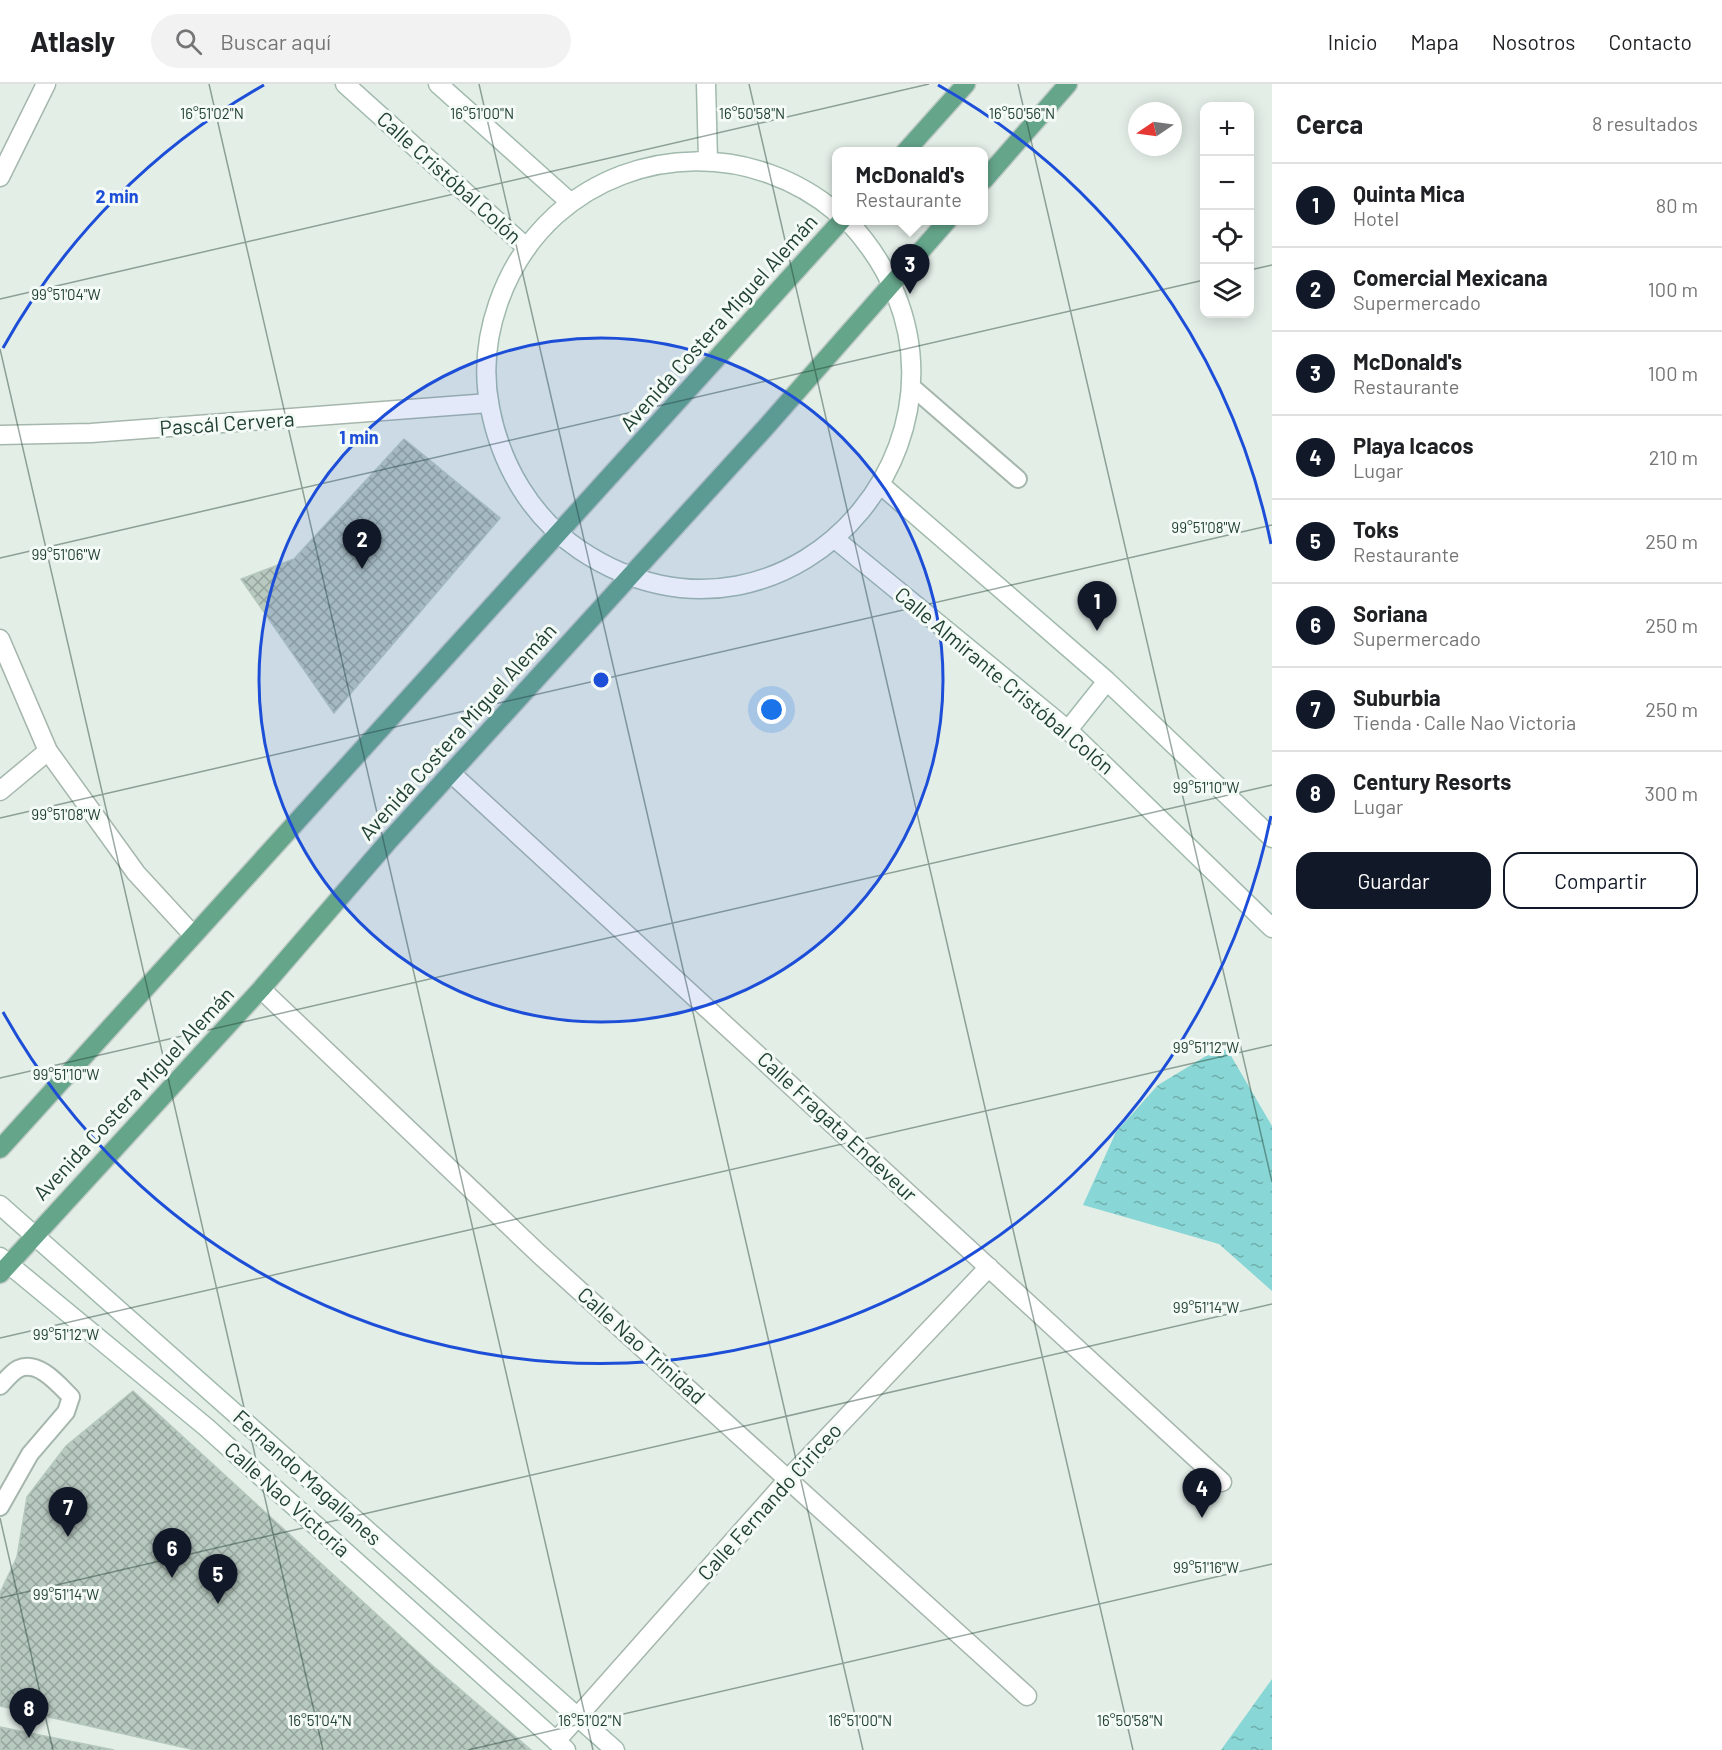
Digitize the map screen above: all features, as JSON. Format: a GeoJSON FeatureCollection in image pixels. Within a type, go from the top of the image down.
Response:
{"type":"FeatureCollection","features":[{"type":"Feature","properties":{"kind":"main road"},"geometry":{"type":"LineString","coordinates":[[0,177],[46,84]]}},
{"type":"Feature","properties":{"kind":"main road","name":"Calle Cristóbal Colón"},"geometry":{"type":"LineString","coordinates":[[345,84],[527,248]]}},
{"type":"Feature","properties":{"kind":"main road"},"geometry":{"type":"LineString","coordinates":[[438,84],[571,203]]}},
{"type":"Feature","properties":{"kind":"main road"},"geometry":{"type":"LineString","coordinates":[[706,84],[708,160]]}},
{"type":"Feature","properties":{"kind":"main road"},"geometry":{"type":"LineString","coordinates":[[909,147],[966,84]]}},
{"type":"Feature","properties":{"kind":"main road"},"geometry":{"type":"LineString","coordinates":[[988,175],[1068,84]]}},
{"type":"Feature","properties":{"kind":"main road"},"geometry":{"type":"LineString","coordinates":[[832,208],[804,188],[758,168],[708,160],[658,164],[634,170],[588,191],[554,217],[527,248],[508,280],[493,322],[488,349],[489,403],[501,452],[512,475],[540,516],[558,533],[592,558],[631,576],[684,587],[738,584],[789,568],[835,538],[860,514],[881,485],[902,438],[911,386],[908,334],[892,284],[871,249],[849,225]]}},
{"type":"Feature","properties":{"kind":"main road","name":"Avenida Costera Miguel Alemán"},"geometry":{"type":"LineString","coordinates":[[0,1149],[839,225]]}},
{"type":"Feature","properties":{"kind":"main road","name":"Avenida Costera Miguel Alemán"},"geometry":{"type":"LineString","coordinates":[[3,1265],[34,1236],[261,989],[451,773],[631,576],[944,225]]}},
{"type":"Feature","properties":{"kind":"main road","name":"Pascál Cervera"},"geometry":{"type":"LineString","coordinates":[[0,435],[114,432],[489,403]]}},
{"type":"Feature","properties":{"kind":"main road"},"geometry":{"type":"LineString","coordinates":[[881,485],[1107,681],[1272,838]]}},
{"type":"Feature","properties":{"kind":"main road","name":"Calle Almirante Cristóbal Colón"},"geometry":{"type":"LineString","coordinates":[[835,538],[1068,730],[1272,927]]}},
{"type":"Feature","properties":{"kind":"main road"},"geometry":{"type":"LineString","coordinates":[[0,639],[48,752],[136,873],[193,935]]}},
{"type":"Feature","properties":{"kind":"main road"},"geometry":{"type":"LineString","coordinates":[[1068,730],[1107,681]]}},
{"type":"Feature","properties":{"kind":"main road"},"geometry":{"type":"LineString","coordinates":[[0,791],[48,752]]}},
{"type":"Feature","properties":{"kind":"main road","name":"Calle Fragata Endeveur"},"geometry":{"type":"LineString","coordinates":[[451,773],[1222,1482]]}},
{"type":"Feature","properties":{"kind":"main road","name":"Calle Nao Trinidad"},"geometry":{"type":"LineString","coordinates":[[261,989],[539,1254],[789,1478],[1027,1696]]}},
{"type":"Feature","properties":{"kind":"main road","name":"Fernando Magallanes"},"geometry":{"type":"LineString","coordinates":[[0,1205],[615,1750]]}},
{"type":"Feature","properties":{"kind":"main road","name":"Calle Nao Victoria"},"geometry":{"type":"LineString","coordinates":[[3,1265],[206,1427],[561,1746]]}},
{"type":"Feature","properties":{"kind":"main road","name":"Calle Fernando Ciriceo"},"geometry":{"type":"LineString","coordinates":[[561,1746],[577,1717],[789,1478],[989,1267]]}},
{"type":"Feature","properties":{"kind":"lane"},"geometry":{"type":"LineString","coordinates":[[911,386],[1018,479]]}},
{"type":"Feature","properties":{"kind":"lane"},"geometry":{"type":"LineString","coordinates":[[0,1386],[18,1368],[31,1367],[51,1376],[71,1397],[66,1412],[4,1485],[0,1507]]}},
{"type":"Feature","properties":{"kind":"water"},"geometry":{"type":"Polygon","coordinates":[[[1227,1049],[1272,1126],[1272,1291],[1219,1244],[1083,1205],[1116,1132],[1158,1085],[1206,1056],[1227,1049]]]}},
{"type":"Feature","properties":{"kind":"water"},"geometry":{"type":"Polygon","coordinates":[[[1272,1679],[1272,1750],[1221,1750],[1272,1679]]]}},
{"type":"Feature","properties":{"kind":"building"},"geometry":{"type":"Polygon","coordinates":[[[404,439],[500,518],[334,713],[241,579],[294,559],[404,439]]]}},
{"type":"Feature","properties":{"kind":"building"},"geometry":{"type":"Polygon","coordinates":[[[133,1391],[433,1666],[531,1750],[195,1750],[0,1706],[0,1593],[17,1557],[27,1497],[66,1446],[133,1391]]]}},
{"type":"Feature","properties":{"kind":"building"},"geometry":{"type":"Polygon","coordinates":[[[0,1727],[114,1750],[0,1750],[0,1727]]]}},
{"type":"Feature","properties":{"kind":"place","name":"McDonald's"},"geometry":{"type":"Point","coordinates":[910,294]}},
{"type":"Feature","properties":{"kind":"place","name":"Comercial Mexicana"},"geometry":{"type":"Point","coordinates":[362,569]}},
{"type":"Feature","properties":{"kind":"place","name":"Quinta Mica"},"geometry":{"type":"Point","coordinates":[1097,631]}},
{"type":"Feature","properties":{"kind":"place","name":"Playa Icacos"},"geometry":{"type":"Point","coordinates":[1202,1518]}},
{"type":"Feature","properties":{"kind":"place","name":"Suburbia"},"geometry":{"type":"Point","coordinates":[68,1537]}},
{"type":"Feature","properties":{"kind":"place","name":"Soriana"},"geometry":{"type":"Point","coordinates":[172,1578]}},
{"type":"Feature","properties":{"kind":"place","name":"Toks"},"geometry":{"type":"Point","coordinates":[218,1604]}},
{"type":"Feature","properties":{"kind":"place","name":"Century Resorts"},"geometry":{"type":"Point","coordinates":[29,1738]}}]}
